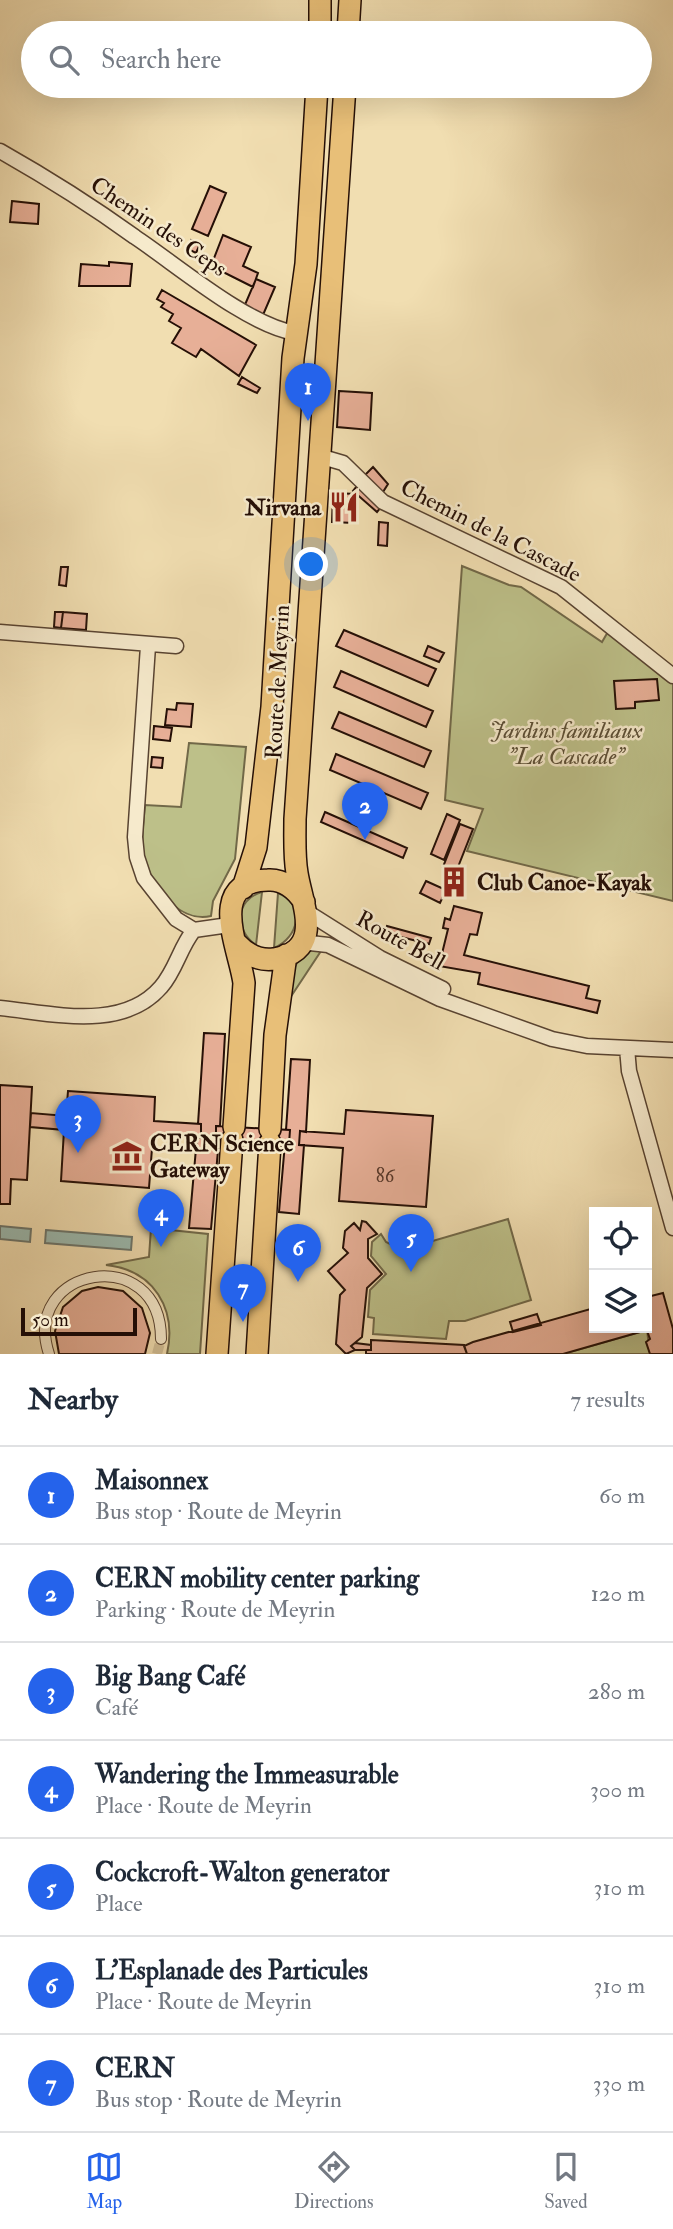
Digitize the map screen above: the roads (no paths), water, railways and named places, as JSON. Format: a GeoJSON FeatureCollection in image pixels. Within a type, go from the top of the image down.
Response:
{"type":"FeatureCollection","features":[{"type":"Feature","properties":{"kind":"main road"},"geometry":{"type":"LineString","coordinates":[[320,0],[320,21]]}},
{"type":"Feature","properties":{"kind":"main road"},"geometry":{"type":"LineString","coordinates":[[349,21],[350,0]]}},
{"type":"Feature","properties":{"kind":"main road","name":"Route de Meyrin"},"geometry":{"type":"LineString","coordinates":[[232,934],[230,909],[243,888],[256,847],[272,708],[295,332],[306,264],[316,98]]}},
{"type":"Feature","properties":{"kind":"main road","name":"Route de Meyrin"},"geometry":{"type":"LineString","coordinates":[[257,1354],[275,1035],[294,949],[307,928],[306,908],[296,872],[295,819],[308,585],[320,456],[344,98]]}},
{"type":"Feature","properties":{"kind":"main road"},"geometry":{"type":"LineString","coordinates":[[243,888],[259,881],[276,880],[296,891],[306,908]]}},
{"type":"Feature","properties":{"kind":"main road"},"geometry":{"type":"LineString","coordinates":[[232,934],[247,954],[262,959],[294,949]]}},
{"type":"Feature","properties":{"kind":"main road"},"geometry":{"type":"LineString","coordinates":[[216,1354],[244,1017],[244,983],[232,934]]}},
{"type":"Feature","properties":{"kind":"street","name":"Chemin des Ceps"},"geometry":{"type":"LineString","coordinates":[[0,150],[133,235],[242,310],[282,330],[295,332]]}},
{"type":"Feature","properties":{"kind":"street","name":"Chemin de la Cascade"},"geometry":{"type":"LineString","coordinates":[[320,456],[343,463],[383,502],[561,587],[673,676]]}},
{"type":"Feature","properties":{"kind":"street"},"geometry":{"type":"LineString","coordinates":[[0,632],[148,646],[176,646]]}},
{"type":"Feature","properties":{"kind":"street"},"geometry":{"type":"LineString","coordinates":[[148,646],[135,850],[139,868],[150,888],[176,919],[194,930],[232,934]]}},
{"type":"Feature","properties":{"kind":"street","name":"Route Bell"},"geometry":{"type":"LineString","coordinates":[[306,908],[380,958],[445,990],[474,1008]]}},
{"type":"Feature","properties":{"kind":"street"},"geometry":{"type":"LineString","coordinates":[[0,1008],[97,1016],[133,1008],[162,987],[194,930]]}},
{"type":"Feature","properties":{"kind":"street","name":"Route Bell"},"geometry":{"type":"LineString","coordinates":[[294,949],[328,945],[405,983],[552,1039],[587,1046],[673,1050]]}},
{"type":"Feature","properties":{"kind":"street"},"geometry":{"type":"LineString","coordinates":[[627,1048],[629,1071],[673,1228]]}},
{"type":"Feature","properties":{"kind":"street"},"geometry":{"type":"LineString","coordinates":[[49,1354],[45,1325],[52,1306],[73,1283],[93,1276],[124,1279],[142,1290],[159,1317],[161,1339]]}},
{"type":"Feature","properties":{"kind":"water"},"geometry":{"type":"Polygon","coordinates":[[[0,1226],[31,1229],[30,1242],[0,1239],[0,1226]]]}},
{"type":"Feature","properties":{"kind":"water"},"geometry":{"type":"Polygon","coordinates":[[[46,1230],[132,1237],[131,1250],[45,1243],[46,1230]]]}},
{"type":"Feature","properties":{"kind":"tunnel"},"geometry":{"type":"LineString","coordinates":[[157,1354],[161,1339]]}},
{"type":"Feature","properties":{"kind":"place","name":"Maisonnex"},"geometry":{"type":"Point","coordinates":[308,421]}},
{"type":"Feature","properties":{"kind":"place","name":"Nirvana"},"geometry":{"type":"Point","coordinates":[344,507]}},
{"type":"Feature","properties":{"kind":"place","name":"CERN mobility center parking"},"geometry":{"type":"Point","coordinates":[365,840]}},
{"type":"Feature","properties":{"kind":"place","name":"Club Canoe-Kayak"},"geometry":{"type":"Point","coordinates":[454,882]}},
{"type":"Feature","properties":{"kind":"place","name":"Big Bang Café"},"geometry":{"type":"Point","coordinates":[78,1153]}},
{"type":"Feature","properties":{"kind":"place","name":"CERN Science Gateway"},"geometry":{"type":"Point","coordinates":[127,1156]}},
{"type":"Feature","properties":{"kind":"place","name":"Wandering the Immeasurable"},"geometry":{"type":"Point","coordinates":[161,1247]}},
{"type":"Feature","properties":{"kind":"place","name":"Cockcroft-Walton generator"},"geometry":{"type":"Point","coordinates":[411,1272]}},
{"type":"Feature","properties":{"kind":"place","name":"L'Esplanade des Particules"},"geometry":{"type":"Point","coordinates":[298,1282]}},
{"type":"Feature","properties":{"kind":"place","name":"CERN"},"geometry":{"type":"Point","coordinates":[243,1322]}},
{"type":"Feature","properties":{"kind":"park label","name":"Jardins familiaux \"La Cascade\""},"geometry":{"type":"Point","coordinates":[566,743]}}]}
